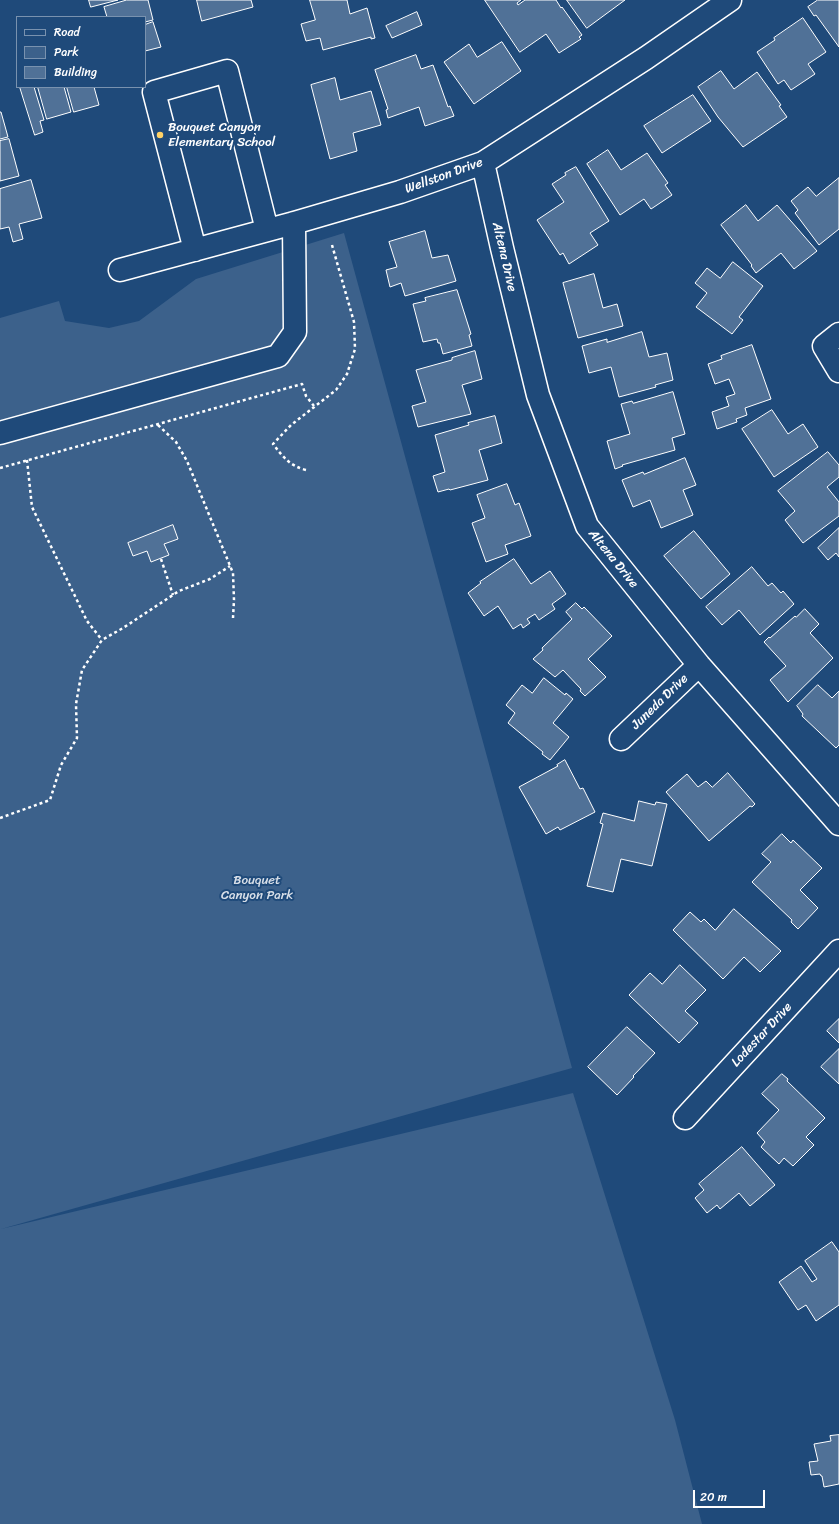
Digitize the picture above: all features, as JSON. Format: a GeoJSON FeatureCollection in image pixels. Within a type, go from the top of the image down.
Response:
{"type":"FeatureCollection","features":[{"type":"Feature","properties":{"kind":"street","name":"Wellston Drive"},"geometry":{"type":"LineString","coordinates":[[120,270],[294,223],[400,192],[483,163],[646,58],[730,0]]}},
{"type":"Feature","properties":{"kind":"street"},"geometry":{"type":"LineString","coordinates":[[195,250],[154,92],[227,71],[267,230]]}},
{"type":"Feature","properties":{"kind":"street","name":"Altena Drive"},"geometry":{"type":"LineString","coordinates":[[483,163],[538,395],[587,526],[699,665],[839,824]]}},
{"type":"Feature","properties":{"kind":"street"},"geometry":{"type":"LineString","coordinates":[[0,433],[278,356],[294,332],[294,223]]}},
{"type":"Feature","properties":{"kind":"street"},"geometry":{"type":"LineString","coordinates":[[832,340],[839,371]]}},
{"type":"Feature","properties":{"kind":"street","name":"Juneda Drive"},"geometry":{"type":"LineString","coordinates":[[621,739],[699,665]]}},
{"type":"Feature","properties":{"kind":"street","name":"Lodestar Drive"},"geometry":{"type":"LineString","coordinates":[[685,1118],[839,951]]}},
{"type":"Feature","properties":{"kind":"path"},"geometry":{"type":"LineString","coordinates":[[306,470],[294,467],[281,455],[273,444],[291,425],[336,390],[347,374],[355,349],[354,322],[332,245]]}},
{"type":"Feature","properties":{"kind":"path"},"geometry":{"type":"LineString","coordinates":[[0,468],[302,384],[306,396],[314,406]]}},
{"type":"Feature","properties":{"kind":"path"},"geometry":{"type":"LineString","coordinates":[[158,424],[176,442],[187,462],[233,573],[233,618]]}},
{"type":"Feature","properties":{"kind":"path"},"geometry":{"type":"LineString","coordinates":[[27,460],[32,507],[87,622],[102,640]]}},
{"type":"Feature","properties":{"kind":"path"},"geometry":{"type":"LineString","coordinates":[[161,559],[173,595]]}},
{"type":"Feature","properties":{"kind":"path"},"geometry":{"type":"LineString","coordinates":[[0,818],[50,800],[61,765],[77,738],[76,704],[82,670],[102,640],[179,591],[210,579],[230,566]]}},
{"type":"Feature","properties":{"kind":"green space","name":"Bouquet Canyon Park"},"geometry":{"type":"Polygon","coordinates":[[[344,233],[572,1068],[1,1229],[573,1093],[675,1420],[702,1524],[0,1524],[0,318],[59,301],[65,321],[109,328],[139,321],[196,279],[344,233]]]}},
{"type":"Feature","properties":{"kind":"building"},"geometry":{"type":"Polygon","coordinates":[[[89,0],[118,0],[91,7],[89,0]]]}},
{"type":"Feature","properties":{"kind":"building"},"geometry":{"type":"Polygon","coordinates":[[[127,0],[148,0],[153,20],[146,22],[146,16],[107,16],[104,7],[127,0]]]}},
{"type":"Feature","properties":{"kind":"building"},"geometry":{"type":"Polygon","coordinates":[[[197,0],[251,0],[253,7],[202,21],[197,0]]]}},
{"type":"Feature","properties":{"kind":"building"},"geometry":{"type":"Polygon","coordinates":[[[310,0],[347,0],[350,14],[367,8],[375,38],[371,39],[371,37],[323,50],[320,38],[306,41],[301,24],[315,20],[310,0]]]}},
{"type":"Feature","properties":{"kind":"building"},"geometry":{"type":"Polygon","coordinates":[[[485,0],[521,0],[517,3],[518,5],[525,0],[556,0],[582,35],[579,37],[581,39],[559,53],[546,34],[520,52],[485,0]]]}},
{"type":"Feature","properties":{"kind":"building"},"geometry":{"type":"Polygon","coordinates":[[[567,0],[625,0],[587,28],[567,0]]]}},
{"type":"Feature","properties":{"kind":"building"},"geometry":{"type":"Polygon","coordinates":[[[818,0],[839,0],[839,47],[816,15],[814,16],[808,7],[818,0]]]}},
{"type":"Feature","properties":{"kind":"building"},"geometry":{"type":"Polygon","coordinates":[[[417,12],[422,25],[392,38],[386,26],[417,12]]]}},
{"type":"Feature","properties":{"kind":"building"},"geometry":{"type":"Polygon","coordinates":[[[803,18],[826,52],[808,64],[815,74],[791,90],[784,80],[778,84],[757,52],[803,18]]]}},
{"type":"Feature","properties":{"kind":"building"},"geometry":{"type":"Polygon","coordinates":[[[153,22],[161,47],[146,51],[146,25],[153,22]]]}},
{"type":"Feature","properties":{"kind":"building"},"geometry":{"type":"Polygon","coordinates":[[[502,42],[521,71],[474,104],[444,62],[469,44],[477,57],[502,42]]]}},
{"type":"Feature","properties":{"kind":"building"},"geometry":{"type":"Polygon","coordinates":[[[416,55],[421,69],[433,65],[448,107],[450,106],[454,116],[425,126],[419,107],[388,118],[386,110],[388,109],[375,70],[416,55]]]}},
{"type":"Feature","properties":{"kind":"building"},"geometry":{"type":"Polygon","coordinates":[[[721,71],[734,89],[757,72],[781,105],[779,106],[787,117],[743,147],[718,117],[698,87],[721,71]]]}},
{"type":"Feature","properties":{"kind":"building"},"geometry":{"type":"Polygon","coordinates":[[[335,78],[340,100],[371,91],[381,125],[353,133],[357,151],[330,159],[311,85],[335,78]]]}},
{"type":"Feature","properties":{"kind":"building"},"geometry":{"type":"Polygon","coordinates":[[[20,88],[34,88],[44,120],[40,121],[43,132],[35,135],[20,88]]]}},
{"type":"Feature","properties":{"kind":"building"},"geometry":{"type":"Polygon","coordinates":[[[38,88],[64,88],[71,112],[47,119],[38,88]]]}},
{"type":"Feature","properties":{"kind":"building"},"geometry":{"type":"Polygon","coordinates":[[[67,88],[94,88],[99,105],[74,112],[67,88]]]}},
{"type":"Feature","properties":{"kind":"building"},"geometry":{"type":"Polygon","coordinates":[[[693,95],[711,121],[662,153],[644,126],[693,95]]]}},
{"type":"Feature","properties":{"kind":"building"},"geometry":{"type":"Polygon","coordinates":[[[0,112],[8,137],[0,139],[0,112]]]}},
{"type":"Feature","properties":{"kind":"building"},"geometry":{"type":"Polygon","coordinates":[[[9,139],[19,176],[0,181],[0,141],[9,139]]]}},
{"type":"Feature","properties":{"kind":"building"},"geometry":{"type":"Polygon","coordinates":[[[608,150],[621,170],[647,153],[668,183],[665,185],[672,195],[651,209],[644,199],[620,215],[587,164],[608,150]]]}},
{"type":"Feature","properties":{"kind":"building"},"geometry":{"type":"Polygon","coordinates":[[[576,167],[609,221],[590,233],[598,245],[569,264],[563,253],[560,255],[537,220],[564,202],[552,184],[566,175],[565,173],[576,167]]]}},
{"type":"Feature","properties":{"kind":"building"},"geometry":{"type":"Polygon","coordinates":[[[839,178],[839,229],[819,245],[795,213],[798,210],[791,201],[808,187],[816,196],[839,178]]]}},
{"type":"Feature","properties":{"kind":"building"},"geometry":{"type":"Polygon","coordinates":[[[31,180],[42,218],[19,224],[23,239],[13,242],[9,227],[0,229],[0,189],[31,180]]]}},
{"type":"Feature","properties":{"kind":"building"},"geometry":{"type":"Polygon","coordinates":[[[746,205],[758,221],[777,205],[817,251],[794,269],[781,253],[756,273],[751,266],[752,265],[721,225],[746,205]]]}},
{"type":"Feature","properties":{"kind":"building"},"geometry":{"type":"Polygon","coordinates":[[[425,231],[432,258],[448,255],[456,281],[405,296],[401,283],[390,287],[386,270],[397,267],[389,242],[425,231]]]}},
{"type":"Feature","properties":{"kind":"building"},"geometry":{"type":"Polygon","coordinates":[[[733,262],[763,286],[739,317],[743,320],[732,334],[696,307],[707,293],[695,283],[707,268],[720,278],[733,262]]]}},
{"type":"Feature","properties":{"kind":"building"},"geometry":{"type":"Polygon","coordinates":[[[594,274],[603,308],[617,304],[623,326],[578,338],[563,283],[594,274]]]}},
{"type":"Feature","properties":{"kind":"building"},"geometry":{"type":"Polygon","coordinates":[[[457,290],[471,334],[469,335],[472,346],[443,354],[440,343],[438,343],[437,339],[423,342],[413,304],[426,301],[425,298],[457,290]]]}},
{"type":"Feature","properties":{"kind":"building"},"geometry":{"type":"Polygon","coordinates":[[[642,332],[649,357],[667,353],[673,380],[655,385],[656,387],[619,397],[611,367],[589,373],[582,346],[607,339],[607,342],[642,332]]]}},
{"type":"Feature","properties":{"kind":"building"},"geometry":{"type":"Polygon","coordinates":[[[752,345],[771,399],[745,408],[747,415],[736,419],[737,422],[717,429],[712,412],[729,406],[726,397],[735,394],[729,379],[715,384],[708,364],[722,359],[721,356],[752,345]]]}},
{"type":"Feature","properties":{"kind":"building"},"geometry":{"type":"Polygon","coordinates":[[[475,351],[482,379],[462,385],[471,414],[418,427],[412,406],[426,402],[416,370],[452,360],[452,358],[475,351]]]}},
{"type":"Feature","properties":{"kind":"building"},"geometry":{"type":"Polygon","coordinates":[[[673,392],[685,434],[672,438],[675,450],[622,465],[623,466],[615,469],[607,441],[630,434],[621,404],[632,401],[633,403],[673,392]]]}},
{"type":"Feature","properties":{"kind":"building"},"geometry":{"type":"Polygon","coordinates":[[[772,410],[788,434],[803,424],[818,447],[774,477],[742,429],[772,410]]]}},
{"type":"Feature","properties":{"kind":"building"},"geometry":{"type":"Polygon","coordinates":[[[495,416],[502,443],[479,450],[488,480],[438,492],[433,476],[445,472],[435,435],[469,425],[468,423],[495,416]]]}},
{"type":"Feature","properties":{"kind":"building"},"geometry":{"type":"Polygon","coordinates":[[[828,452],[839,465],[839,477],[827,487],[839,502],[839,516],[803,543],[785,520],[795,511],[778,491],[828,452]]]}},
{"type":"Feature","properties":{"kind":"building"},"geometry":{"type":"Polygon","coordinates":[[[685,458],[696,485],[683,490],[693,515],[661,528],[650,500],[633,507],[622,480],[643,472],[644,474],[685,458]]]}},
{"type":"Feature","properties":{"kind":"building"},"geometry":{"type":"Polygon","coordinates":[[[507,484],[515,505],[519,503],[531,536],[505,545],[508,554],[486,562],[472,523],[485,518],[477,495],[507,484]]]}},
{"type":"Feature","properties":{"kind":"building"},"geometry":{"type":"Polygon","coordinates":[[[173,525],[178,539],[164,544],[169,555],[151,562],[147,551],[133,556],[128,543],[173,525]]]}},
{"type":"Feature","properties":{"kind":"building"},"geometry":{"type":"Polygon","coordinates":[[[839,528],[839,557],[836,553],[828,560],[818,548],[839,528]]]}},
{"type":"Feature","properties":{"kind":"building"},"geometry":{"type":"Polygon","coordinates":[[[694,531],[730,574],[701,599],[664,556],[694,531]]]}},
{"type":"Feature","properties":{"kind":"building"},"geometry":{"type":"Polygon","coordinates":[[[514,559],[531,584],[550,571],[566,594],[552,604],[555,609],[539,620],[535,614],[527,619],[530,623],[523,628],[521,624],[513,629],[498,606],[484,616],[468,593],[481,583],[480,582],[514,559]]]}},
{"type":"Feature","properties":{"kind":"building"},"geometry":{"type":"Polygon","coordinates":[[[752,567],[768,586],[772,583],[781,593],[783,591],[794,604],[760,635],[739,610],[722,625],[706,607],[752,567]]]}},
{"type":"Feature","properties":{"kind":"building"},"geometry":{"type":"Polygon","coordinates":[[[576,603],[582,609],[584,607],[612,636],[588,659],[606,677],[585,696],[580,691],[581,689],[563,670],[555,677],[533,659],[543,650],[542,648],[572,619],[566,612],[576,603]]]}},
{"type":"Feature","properties":{"kind":"building"},"geometry":{"type":"Polygon","coordinates":[[[805,609],[819,624],[810,633],[833,658],[788,702],[770,680],[786,666],[764,642],[805,609]]]}},
{"type":"Feature","properties":{"kind":"building"},"geometry":{"type":"Polygon","coordinates":[[[544,678],[565,695],[566,693],[573,699],[553,723],[569,737],[550,760],[542,754],[543,752],[508,723],[515,713],[506,705],[522,685],[532,693],[544,678]]]}},
{"type":"Feature","properties":{"kind":"building"},"geometry":{"type":"Polygon","coordinates":[[[818,685],[832,698],[839,691],[839,745],[836,748],[802,716],[803,714],[797,706],[818,685]]]}},
{"type":"Feature","properties":{"kind":"building"},"geometry":{"type":"Polygon","coordinates":[[[565,760],[580,789],[583,788],[595,812],[560,830],[558,827],[546,834],[519,787],[558,766],[557,765],[565,760]]]}},
{"type":"Feature","properties":{"kind":"building"},"geometry":{"type":"Polygon","coordinates":[[[728,773],[755,804],[752,807],[750,806],[709,841],[666,792],[687,774],[698,787],[706,781],[712,787],[728,773]]]}},
{"type":"Feature","properties":{"kind":"building"},"geometry":{"type":"Polygon","coordinates":[[[639,801],[655,805],[656,802],[667,804],[652,866],[621,859],[613,892],[587,886],[603,824],[600,823],[603,813],[634,821],[639,801]]]}},
{"type":"Feature","properties":{"kind":"building"},"geometry":{"type":"Polygon","coordinates":[[[782,834],[791,843],[793,840],[822,868],[800,890],[818,908],[798,929],[791,922],[792,920],[752,882],[771,862],[762,854],[782,834]]]}},
{"type":"Feature","properties":{"kind":"building"},"geometry":{"type":"Polygon","coordinates":[[[734,909],[781,951],[760,972],[744,957],[723,979],[673,930],[690,912],[701,922],[704,919],[715,930],[734,909]]]}},
{"type":"Feature","properties":{"kind":"building"},"geometry":{"type":"Polygon","coordinates":[[[680,965],[706,990],[685,1011],[698,1023],[679,1043],[629,995],[650,973],[662,984],[680,965]]]}},
{"type":"Feature","properties":{"kind":"building"},"geometry":{"type":"Polygon","coordinates":[[[839,1019],[839,1043],[827,1031],[839,1019]]]}},
{"type":"Feature","properties":{"kind":"building"},"geometry":{"type":"Polygon","coordinates":[[[627,1027],[655,1053],[617,1095],[588,1067],[627,1027]]]}},
{"type":"Feature","properties":{"kind":"building"},"geometry":{"type":"Polygon","coordinates":[[[839,1049],[839,1084],[821,1067],[839,1049]]]}},
{"type":"Feature","properties":{"kind":"building"},"geometry":{"type":"Polygon","coordinates":[[[782,1074],[788,1079],[787,1081],[825,1118],[806,1137],[814,1145],[793,1166],[784,1158],[779,1164],[761,1147],[765,1142],[757,1133],[779,1110],[762,1094],[782,1074]]]}},
{"type":"Feature","properties":{"kind":"building"},"geometry":{"type":"Polygon","coordinates":[[[742,1147],[775,1185],[750,1206],[739,1193],[720,1209],[717,1205],[707,1213],[695,1198],[704,1190],[699,1184],[742,1147]]]}},
{"type":"Feature","properties":{"kind":"building"},"geometry":{"type":"Polygon","coordinates":[[[832,1242],[839,1252],[839,1305],[816,1321],[806,1305],[798,1310],[779,1282],[801,1266],[812,1282],[817,1279],[805,1261],[832,1242]]]}},
{"type":"Feature","properties":{"kind":"building"},"geometry":{"type":"Polygon","coordinates":[[[839,1435],[839,1484],[824,1487],[822,1476],[820,1474],[811,1475],[809,1462],[818,1461],[814,1444],[831,1441],[830,1436],[839,1435]]]}},
{"type":"Feature","properties":{"kind":"place","name":"Bouquet Canyon Elementary School"},"geometry":{"type":"Point","coordinates":[160,135]}}]}
